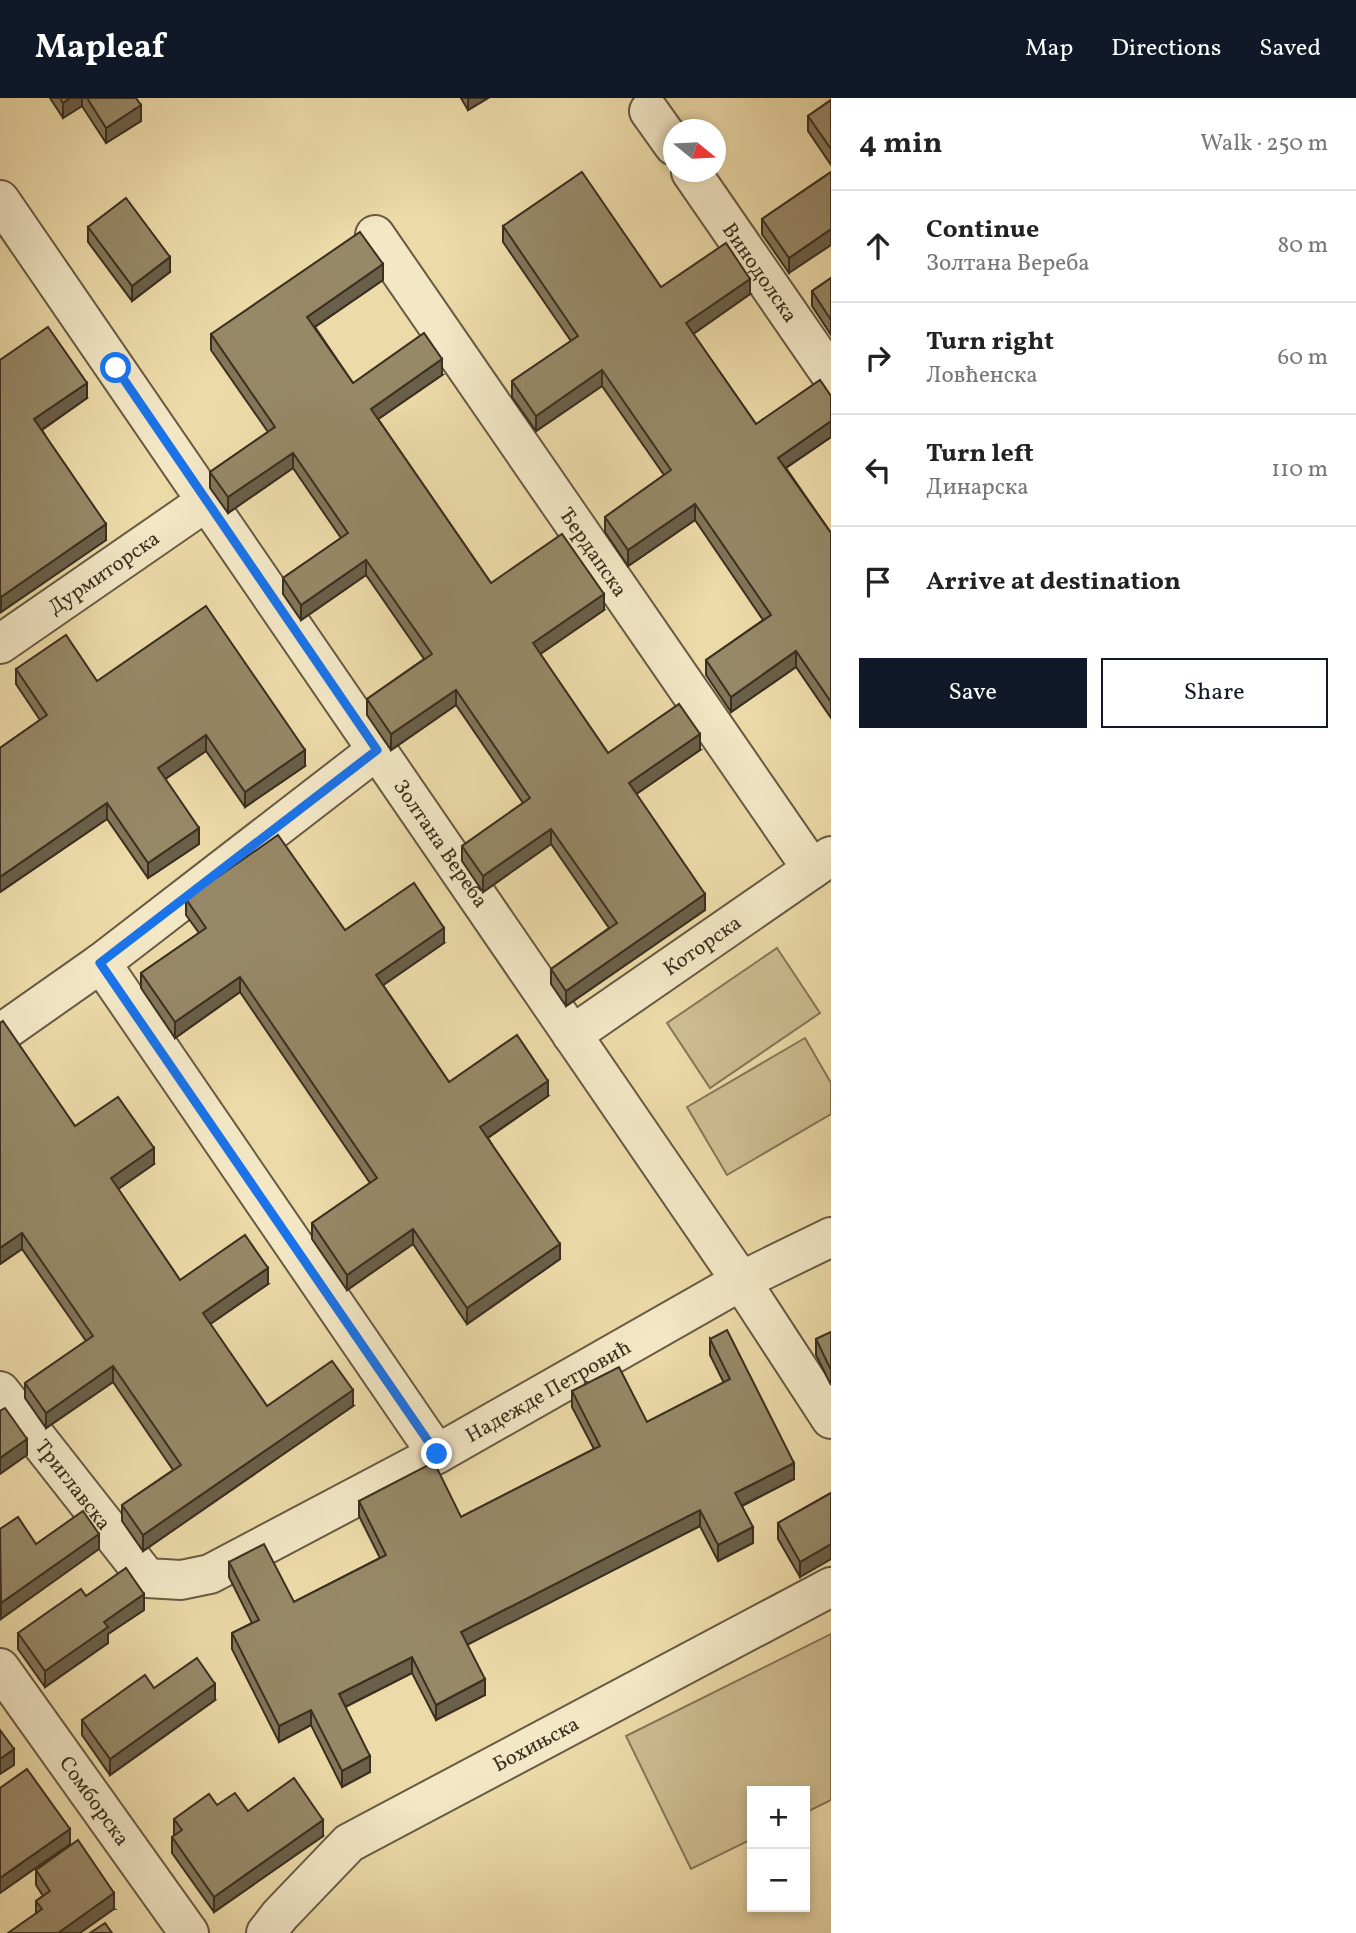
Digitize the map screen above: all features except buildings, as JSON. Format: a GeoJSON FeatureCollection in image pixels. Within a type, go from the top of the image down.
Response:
{"type":"FeatureCollection","features":[{"type":"Feature","properties":{"kind":"street"},"geometry":{"type":"LineString","coordinates":[[649,111],[663,131]]}},
{"type":"Feature","properties":{"kind":"street","name":"Винодолска"},"geometry":{"type":"LineString","coordinates":[[698,182],[831,375]]}},
{"type":"Feature","properties":{"kind":"street","name":"Золтана Вереба"},"geometry":{"type":"LineString","coordinates":[[0,200],[741,1281],[831,1419]]}},
{"type":"Feature","properties":{"kind":"street","name":"Ђердапска"},"geometry":{"type":"LineString","coordinates":[[376,235],[821,862]]}},
{"type":"Feature","properties":{"kind":"street","name":"Дурмиторска"},"geometry":{"type":"LineString","coordinates":[[0,644],[207,501]]}},
{"type":"Feature","properties":{"kind":"street"},"geometry":{"type":"LineString","coordinates":[[0,1034],[100,963],[377,750]]}},
{"type":"Feature","properties":{"kind":"street","name":"Которска"},"geometry":{"type":"LineString","coordinates":[[572,1035],[821,862]]}},
{"type":"Feature","properties":{"kind":"street"},"geometry":{"type":"LineString","coordinates":[[100,963],[437,1454]]}},
{"type":"Feature","properties":{"kind":"street","name":"Надежде Петровић"},"geometry":{"type":"LineString","coordinates":[[147,1578],[181,1580],[210,1574],[437,1454],[741,1281],[831,1237]]}},
{"type":"Feature","properties":{"kind":"street","name":"Триглавска"},"geometry":{"type":"LineString","coordinates":[[0,1391],[147,1578]]}},
{"type":"Feature","properties":{"kind":"street","name":"Бохињска"},"geometry":{"type":"LineString","coordinates":[[266,1933],[349,1843],[831,1587]]}},
{"type":"Feature","properties":{"kind":"street","name":"Сомборска"},"geometry":{"type":"LineString","coordinates":[[0,1668],[189,1933]]}},
{"type":"Feature","properties":{"kind":"shaded area"},"geometry":{"type":"Polygon","coordinates":[[[777,948],[820,1013],[710,1088],[667,1023],[777,948]]]}},
{"type":"Feature","properties":{"kind":"shaded area"},"geometry":{"type":"Polygon","coordinates":[[[805,1038],[831,1083],[831,1114],[727,1175],[687,1107],[805,1038]]]}},
{"type":"Feature","properties":{"kind":"shaded area"},"geometry":{"type":"Polygon","coordinates":[[[831,1634],[831,1800],[810,1810],[810,1786],[747,1786],[747,1841],[691,1869],[626,1736],[831,1634]]]}},
{"type":"Feature","properties":{"kind":"route"},"geometry":{"type":"LineString","coordinates":[[116,368],[377,750],[100,963],[437,1454]]}}]}
